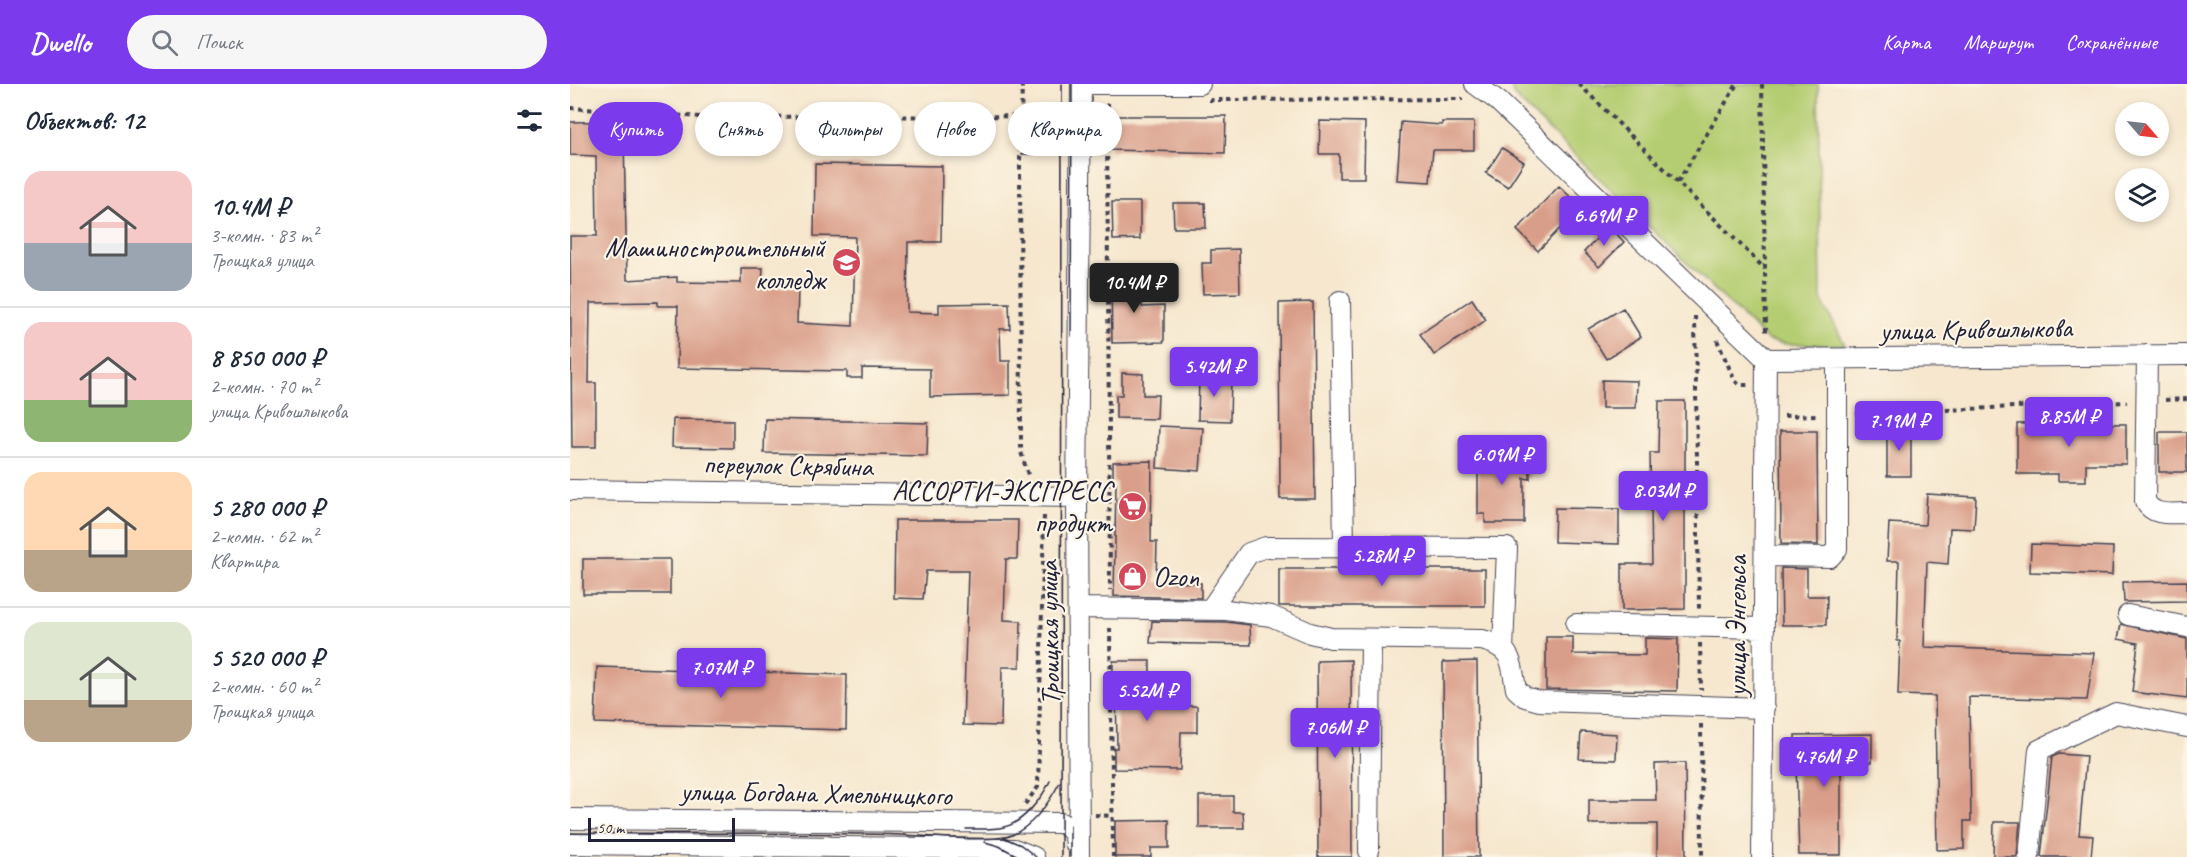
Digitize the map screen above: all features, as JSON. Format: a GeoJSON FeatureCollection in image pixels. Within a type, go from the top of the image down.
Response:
{"type":"FeatureCollection","features":[{"type":"Feature","properties":{"kind":"street","name":"Троицкая улица"},"geometry":{"type":"LineString","coordinates":[[1081,84],[1081,102]]}},
{"type":"Feature","properties":{"kind":"street"},"geometry":{"type":"LineString","coordinates":[[1091,84],[1202,92]]}},
{"type":"Feature","properties":{"kind":"street"},"geometry":{"type":"LineString","coordinates":[[1470,91],[1498,102],[1766,360]]}},
{"type":"Feature","properties":{"kind":"street","name":"Троицкая улица"},"geometry":{"type":"LineString","coordinates":[[1078,857],[1071,826],[1078,608],[1081,156]]}},
{"type":"Feature","properties":{"kind":"street"},"geometry":{"type":"LineString","coordinates":[[1341,301],[1344,547]]}},
{"type":"Feature","properties":{"kind":"street"},"geometry":{"type":"LineString","coordinates":[[2147,355],[2145,501],[2148,508],[2159,513],[2187,513]]}},
{"type":"Feature","properties":{"kind":"street","name":"улица Кривошлыкова"},"geometry":{"type":"LineString","coordinates":[[1766,360],[2187,355]]}},
{"type":"Feature","properties":{"kind":"street"},"geometry":{"type":"LineString","coordinates":[[1765,556],[1830,557],[1838,549],[1837,359]]}},
{"type":"Feature","properties":{"kind":"street","name":"улица Энгельса"},"geometry":{"type":"LineString","coordinates":[[1762,857],[1766,360]]}},
{"type":"Feature","properties":{"kind":"street","name":"переулок Скрябина"},"geometry":{"type":"LineString","coordinates":[[570,490],[1077,496]]}},
{"type":"Feature","properties":{"kind":"street"},"geometry":{"type":"LineString","coordinates":[[1210,610],[1249,553],[1266,547],[1507,548],[1503,650]]}},
{"type":"Feature","properties":{"kind":"street"},"geometry":{"type":"LineString","coordinates":[[1078,608],[1210,610],[1271,616],[1310,633],[1331,638],[1482,640],[1497,644],[1510,657],[1516,689],[1525,697],[1539,701],[1764,708]]}},
{"type":"Feature","properties":{"kind":"street"},"geometry":{"type":"LineString","coordinates":[[2128,615],[2187,627]]}},
{"type":"Feature","properties":{"kind":"street"},"geometry":{"type":"LineString","coordinates":[[1576,624],[1764,628]]}},
{"type":"Feature","properties":{"kind":"street"},"geometry":{"type":"LineString","coordinates":[[1369,850],[1371,639]]}},
{"type":"Feature","properties":{"kind":"street"},"geometry":{"type":"LineString","coordinates":[[2029,857],[2039,750],[2116,713],[2187,727]]}},
{"type":"Feature","properties":{"kind":"street","name":"улица Богдана Хмельницкого"},"geometry":{"type":"LineString","coordinates":[[570,819],[1071,826]]}},
{"type":"Feature","properties":{"kind":"street"},"geometry":{"type":"LineString","coordinates":[[1062,857],[1070,848],[1071,826]]}},
{"type":"Feature","properties":{"kind":"street","name":"улица Богдана Хмельницкого"},"geometry":{"type":"LineString","coordinates":[[570,844],[1014,849],[1034,857]]}},
{"type":"Feature","properties":{"kind":"path"},"geometry":{"type":"LineString","coordinates":[[1021,102],[1022,84]]}},
{"type":"Feature","properties":{"kind":"path"},"geometry":{"type":"LineString","coordinates":[[1579,84],[1765,269]]}},
{"type":"Feature","properties":{"kind":"path"},"geometry":{"type":"LineString","coordinates":[[1678,182],[1737,84]]}},
{"type":"Feature","properties":{"kind":"path"},"geometry":{"type":"LineString","coordinates":[[1762,84],[1766,360]]}},
{"type":"Feature","properties":{"kind":"path"},"geometry":{"type":"LineString","coordinates":[[1202,92],[1470,91]]}},
{"type":"Feature","properties":{"kind":"path"},"geometry":{"type":"LineString","coordinates":[[570,108],[701,117],[1008,116]]}},
{"type":"Feature","properties":{"kind":"path"},"geometry":{"type":"LineString","coordinates":[[1021,156],[1021,452],[1034,496],[1044,516],[1038,787],[1024,805]]}},
{"type":"Feature","properties":{"kind":"path"},"geometry":{"type":"LineString","coordinates":[[1107,156],[1113,857]]}},
{"type":"Feature","properties":{"kind":"path"},"geometry":{"type":"LineString","coordinates":[[1695,315],[1702,857]]}},
{"type":"Feature","properties":{"kind":"path"},"geometry":{"type":"LineString","coordinates":[[1774,416],[2187,399]]}},
{"type":"Feature","properties":{"kind":"green space"},"geometry":{"type":"Polygon","coordinates":[[[1510,84],[1818,84],[1821,299],[1845,345],[1786,344],[1767,340],[1514,96],[1510,84]]]}},
{"type":"Feature","properties":{"kind":"building"},"geometry":{"type":"Polygon","coordinates":[[[1122,116],[1226,116],[1225,153],[1122,150],[1122,116]]]}},
{"type":"Feature","properties":{"kind":"building"},"geometry":{"type":"Polygon","coordinates":[[[1320,121],[1365,122],[1364,178],[1339,178],[1339,154],[1319,154],[1320,121]]]}},
{"type":"Feature","properties":{"kind":"building"},"geometry":{"type":"Polygon","coordinates":[[[570,122],[588,122],[588,156],[570,155],[570,122]]]}},
{"type":"Feature","properties":{"kind":"building"},"geometry":{"type":"Polygon","coordinates":[[[1401,122],[1442,125],[1442,122],[1474,122],[1474,150],[1433,150],[1430,182],[1397,180],[1401,122]]]}},
{"type":"Feature","properties":{"kind":"building"},"geometry":{"type":"Polygon","coordinates":[[[1502,148],[1524,162],[1508,187],[1486,173],[1502,148]]]}},
{"type":"Feature","properties":{"kind":"building"},"geometry":{"type":"Polygon","coordinates":[[[596,156],[624,156],[627,280],[677,277],[677,282],[741,283],[741,268],[763,268],[762,286],[798,287],[797,323],[853,326],[855,237],[814,236],[815,164],[942,166],[941,242],[908,242],[907,312],[939,313],[939,304],[1009,303],[1010,329],[1000,329],[1001,361],[1010,361],[1010,395],[930,397],[930,369],[862,368],[862,378],[847,378],[847,371],[677,368],[678,306],[658,306],[658,302],[590,303],[589,383],[596,383],[596,447],[572,447],[570,236],[597,236],[596,156]]]}},
{"type":"Feature","properties":{"kind":"building"},"geometry":{"type":"Polygon","coordinates":[[[1559,186],[1581,207],[1538,251],[1517,230],[1559,186]]]}},
{"type":"Feature","properties":{"kind":"building"},"geometry":{"type":"Polygon","coordinates":[[[1112,202],[1140,202],[1140,239],[1113,240],[1112,202]]]}},
{"type":"Feature","properties":{"kind":"building"},"geometry":{"type":"Polygon","coordinates":[[[1173,203],[1205,203],[1206,228],[1174,228],[1173,203]]]}},
{"type":"Feature","properties":{"kind":"building"},"geometry":{"type":"Polygon","coordinates":[[[1609,226],[1624,242],[1599,267],[1584,252],[1609,226]]]}},
{"type":"Feature","properties":{"kind":"building"},"geometry":{"type":"Polygon","coordinates":[[[1239,249],[1240,293],[1203,294],[1202,263],[1211,263],[1211,250],[1239,249]]]}},
{"type":"Feature","properties":{"kind":"building"},"geometry":{"type":"Polygon","coordinates":[[[1111,278],[1142,278],[1142,307],[1164,306],[1164,342],[1112,343],[1111,278]]]}},
{"type":"Feature","properties":{"kind":"building"},"geometry":{"type":"Polygon","coordinates":[[[1472,299],[1486,320],[1434,355],[1420,334],[1472,299]]]}},
{"type":"Feature","properties":{"kind":"building"},"geometry":{"type":"Polygon","coordinates":[[[1313,302],[1315,499],[1280,499],[1279,303],[1313,302]]]}},
{"type":"Feature","properties":{"kind":"building"},"geometry":{"type":"Polygon","coordinates":[[[1623,308],[1641,337],[1606,359],[1588,329],[1623,308]]]}},
{"type":"Feature","properties":{"kind":"building"},"geometry":{"type":"Polygon","coordinates":[[[1122,373],[1143,374],[1143,395],[1158,395],[1157,419],[1116,418],[1116,395],[1122,395],[1122,373]]]}},
{"type":"Feature","properties":{"kind":"building"},"geometry":{"type":"Polygon","coordinates":[[[1199,375],[1231,376],[1230,421],[1198,420],[1199,375]]]}},
{"type":"Feature","properties":{"kind":"building"},"geometry":{"type":"Polygon","coordinates":[[[1602,380],[1637,381],[1636,408],[1602,408],[1602,380]]]}},
{"type":"Feature","properties":{"kind":"building"},"geometry":{"type":"Polygon","coordinates":[[[1659,401],[1685,401],[1685,609],[1622,610],[1622,564],[1652,564],[1650,453],[1658,453],[1659,401]]]}},
{"type":"Feature","properties":{"kind":"building"},"geometry":{"type":"Polygon","coordinates":[[[673,419],[733,420],[733,448],[672,447],[673,419]]]}},
{"type":"Feature","properties":{"kind":"building"},"geometry":{"type":"Polygon","coordinates":[[[765,419],[928,423],[927,456],[764,453],[765,419]]]}},
{"type":"Feature","properties":{"kind":"building"},"geometry":{"type":"Polygon","coordinates":[[[2017,424],[2126,424],[2126,464],[2086,464],[2086,481],[2058,481],[2058,474],[2017,474],[2017,424]]]}},
{"type":"Feature","properties":{"kind":"building"},"geometry":{"type":"Polygon","coordinates":[[[1159,426],[1203,428],[1200,471],[1157,468],[1159,426]]]}},
{"type":"Feature","properties":{"kind":"building"},"geometry":{"type":"Polygon","coordinates":[[[1887,427],[1911,427],[1911,476],[1887,476],[1887,427]]]}},
{"type":"Feature","properties":{"kind":"building"},"geometry":{"type":"Polygon","coordinates":[[[1780,431],[1817,431],[1818,545],[1781,544],[1780,431]]]}},
{"type":"Feature","properties":{"kind":"building"},"geometry":{"type":"Polygon","coordinates":[[[2159,432],[2187,432],[2187,472],[2159,472],[2159,432]]]}},
{"type":"Feature","properties":{"kind":"building"},"geometry":{"type":"Polygon","coordinates":[[[1478,449],[1517,449],[1517,461],[1530,461],[1530,479],[1524,478],[1524,523],[1485,523],[1485,514],[1478,514],[1478,449]]]}},
{"type":"Feature","properties":{"kind":"building"},"geometry":{"type":"Polygon","coordinates":[[[1152,461],[1151,542],[1157,542],[1156,582],[1201,583],[1201,598],[1114,596],[1116,483],[1113,483],[1113,462],[1152,461]]]}},
{"type":"Feature","properties":{"kind":"building"},"geometry":{"type":"Polygon","coordinates":[[[1927,494],[1976,497],[1974,529],[1950,528],[1948,564],[1927,562],[1924,647],[2094,653],[2087,700],[1969,697],[1971,821],[1964,821],[1964,849],[1937,850],[1935,696],[1898,695],[1899,561],[1887,561],[1889,523],[1925,525],[1927,494]]]}},
{"type":"Feature","properties":{"kind":"building"},"geometry":{"type":"Polygon","coordinates":[[[1555,508],[1619,509],[1619,544],[1554,542],[1555,508]]]}},
{"type":"Feature","properties":{"kind":"building"},"geometry":{"type":"Polygon","coordinates":[[[895,520],[1018,520],[1017,559],[1006,559],[1004,620],[1021,621],[1020,667],[1002,667],[1001,726],[963,725],[968,571],[926,571],[923,599],[894,598],[895,520]]]}},
{"type":"Feature","properties":{"kind":"building"},"geometry":{"type":"Polygon","coordinates":[[[2031,544],[2113,547],[2112,575],[2030,572],[2031,544]]]}},
{"type":"Feature","properties":{"kind":"building"},"geometry":{"type":"Polygon","coordinates":[[[583,559],[670,559],[670,594],[583,594],[583,559]]]}},
{"type":"Feature","properties":{"kind":"building"},"geometry":{"type":"Polygon","coordinates":[[[1781,568],[1807,569],[1807,596],[1827,596],[1826,625],[1782,625],[1781,568]]]}},
{"type":"Feature","properties":{"kind":"building"},"geometry":{"type":"Polygon","coordinates":[[[1279,569],[1485,569],[1485,606],[1279,606],[1279,569]]]}},
{"type":"Feature","properties":{"kind":"building"},"geometry":{"type":"Polygon","coordinates":[[[2187,581],[2187,601],[2124,602],[2123,582],[2187,581]]]}},
{"type":"Feature","properties":{"kind":"building"},"geometry":{"type":"Polygon","coordinates":[[[1152,621],[1226,622],[1250,625],[1251,645],[1150,643],[1152,621]]]}},
{"type":"Feature","properties":{"kind":"building"},"geometry":{"type":"Polygon","coordinates":[[[2121,624],[2187,639],[2187,699],[2132,692],[2138,643],[2118,639],[2121,624]]]}},
{"type":"Feature","properties":{"kind":"building"},"geometry":{"type":"Polygon","coordinates":[[[1546,637],[1573,637],[1573,654],[1645,655],[1645,638],[1678,639],[1677,691],[1546,689],[1546,637]]]}},
{"type":"Feature","properties":{"kind":"building"},"geometry":{"type":"Polygon","coordinates":[[[1351,660],[1352,857],[1318,857],[1317,661],[1351,660]]]}},
{"type":"Feature","properties":{"kind":"building"},"geometry":{"type":"Polygon","coordinates":[[[1113,661],[1150,661],[1150,706],[1197,706],[1197,732],[1181,732],[1180,770],[1114,769],[1114,748],[1117,748],[1116,682],[1113,682],[1113,661]]]}},
{"type":"Feature","properties":{"kind":"building"},"geometry":{"type":"Polygon","coordinates":[[[1477,661],[1479,857],[1444,857],[1443,662],[1477,661]]]}},
{"type":"Feature","properties":{"kind":"building"},"geometry":{"type":"Polygon","coordinates":[[[597,667],[847,675],[846,730],[595,723],[597,667]]]}},
{"type":"Feature","properties":{"kind":"building"},"geometry":{"type":"Polygon","coordinates":[[[1581,732],[1617,734],[1616,760],[1579,759],[1581,732]]]}},
{"type":"Feature","properties":{"kind":"building"},"geometry":{"type":"Polygon","coordinates":[[[1872,734],[1872,762],[1841,761],[1841,855],[1799,855],[1795,735],[1872,734]]]}},
{"type":"Feature","properties":{"kind":"building"},"geometry":{"type":"Polygon","coordinates":[[[2059,754],[2086,756],[2079,835],[2093,836],[2091,857],[2041,857],[2052,757],[2059,754]]]}},
{"type":"Feature","properties":{"kind":"building"},"geometry":{"type":"Polygon","coordinates":[[[1685,763],[1686,857],[1657,857],[1657,824],[1589,824],[1589,800],[1656,800],[1655,764],[1685,763]]]}},
{"type":"Feature","properties":{"kind":"building"},"geometry":{"type":"Polygon","coordinates":[[[1199,796],[1233,796],[1233,812],[1243,812],[1244,828],[1199,828],[1199,796]]]}},
{"type":"Feature","properties":{"kind":"building"},"geometry":{"type":"Polygon","coordinates":[[[1169,820],[1169,848],[1151,848],[1151,857],[1115,857],[1115,821],[1169,820]]]}},
{"type":"Feature","properties":{"kind":"building"},"geometry":{"type":"Polygon","coordinates":[[[1994,822],[2020,822],[2017,857],[1993,857],[1994,822]]]}},
{"type":"Feature","properties":{"kind":"tram line"},"geometry":{"type":"LineString","coordinates":[[1061,857],[1062,84]]}},
{"type":"Feature","properties":{"kind":"tram line"},"geometry":{"type":"LineString","coordinates":[[1071,336],[1072,84]]}},
{"type":"Feature","properties":{"kind":"tram line"},"geometry":{"type":"LineString","coordinates":[[966,829],[995,829],[1011,825],[1031,809],[1050,781]]}},
{"type":"Feature","properties":{"kind":"tram line"},"geometry":{"type":"LineString","coordinates":[[570,833],[903,835],[990,839],[1012,835],[1020,831],[1046,805],[1060,782]]}},
{"type":"Feature","properties":{"kind":"tram line"},"geometry":{"type":"LineString","coordinates":[[1070,825],[1070,857]]}},
{"type":"Feature","properties":{"kind":"tram line"},"geometry":{"type":"LineString","coordinates":[[1002,837],[1021,845],[1036,857]]}},
{"type":"Feature","properties":{"kind":"tram line"},"geometry":{"type":"LineString","coordinates":[[985,842],[999,846],[1020,857]]}},
{"type":"Feature","properties":{"kind":"place","name":"Машиностроительный колледж"},"geometry":{"type":"Point","coordinates":[846,263]}},
{"type":"Feature","properties":{"kind":"place","name":"АССОРТИ-ЭКСПРЕСС продукт"},"geometry":{"type":"Point","coordinates":[1133,506]}},
{"type":"Feature","properties":{"kind":"place","name":"Ozon"},"geometry":{"type":"Point","coordinates":[1132,576]}}]}
